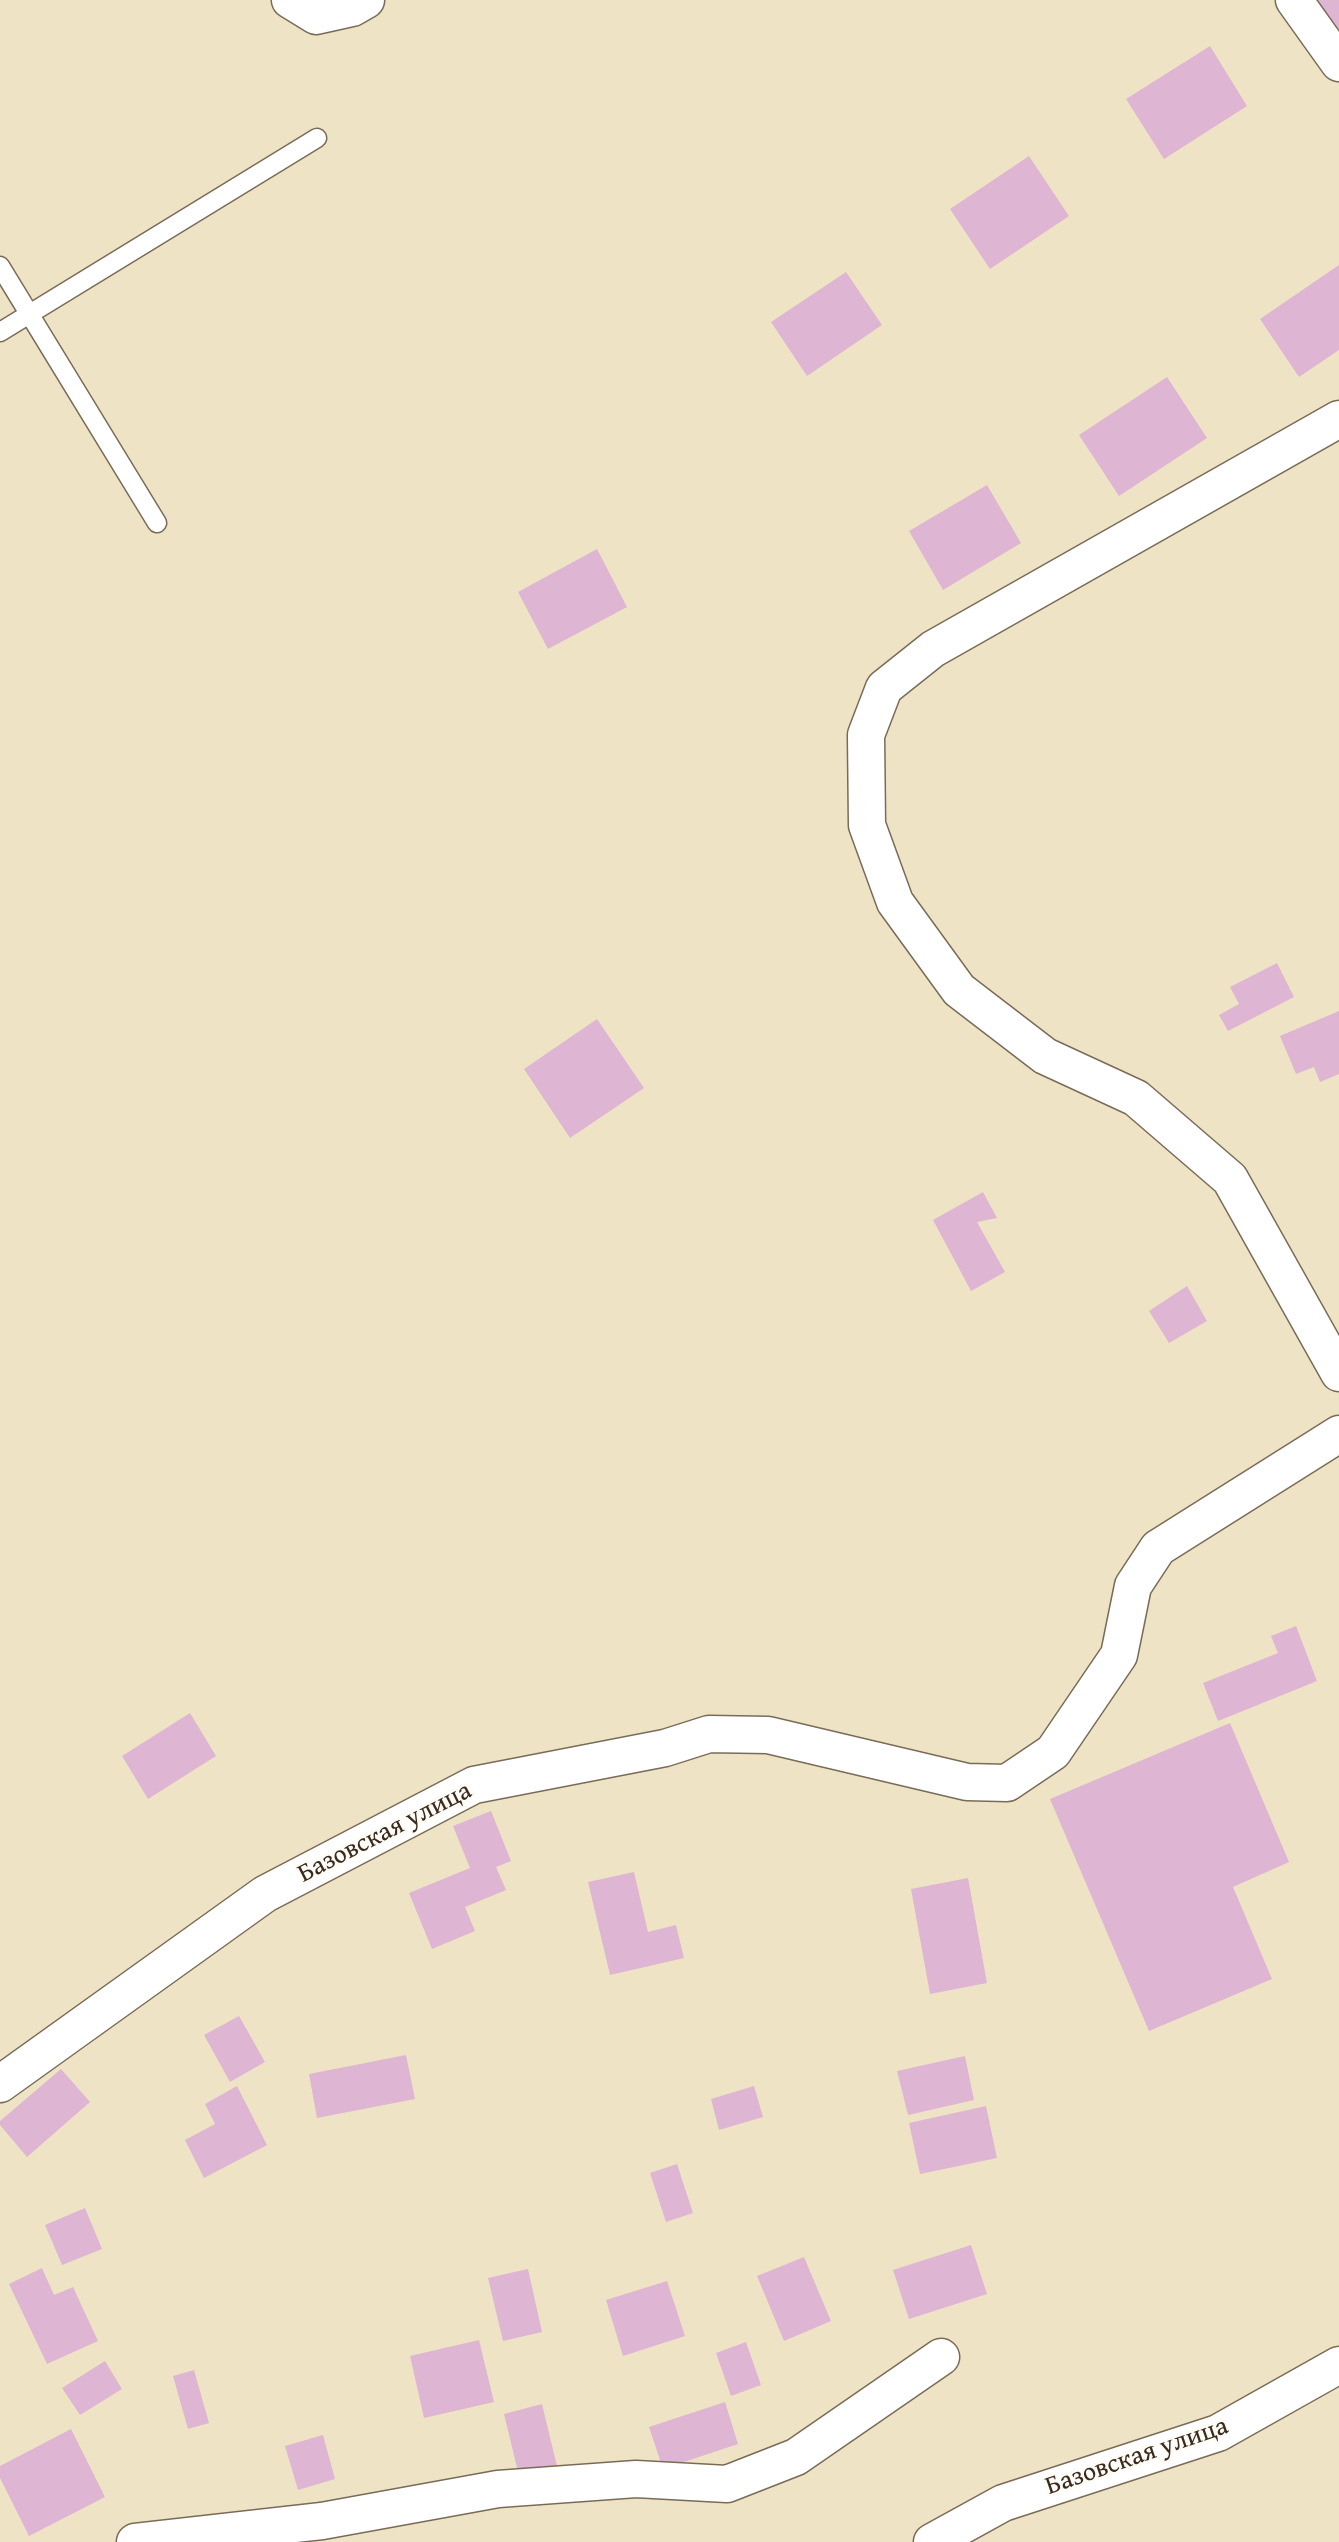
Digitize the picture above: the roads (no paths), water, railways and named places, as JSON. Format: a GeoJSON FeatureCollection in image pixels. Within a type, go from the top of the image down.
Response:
{"type":"FeatureCollection","features":[{"type":"Feature","properties":{"kind":"street"},"geometry":{"type":"LineString","coordinates":[[290,0],[316,16],[352,8],[366,0]]}},
{"type":"Feature","properties":{"kind":"street"},"geometry":{"type":"LineString","coordinates":[[1294,0],[1339,63]]}},
{"type":"Feature","properties":{"kind":"street"},"geometry":{"type":"LineString","coordinates":[[1339,419],[933,649],[884,688],[866,735],[867,825],[876,850],[895,902],[959,990],[1045,1056],[1136,1098],[1230,1179],[1339,1373]]}},
{"type":"Feature","properties":{"kind":"street","name":"Базовская улица"},"geometry":{"type":"LineString","coordinates":[[0,2084],[265,1894],[474,1785],[665,1748],[709,1734],[768,1735],[967,1782],[1007,1783],[1053,1752],[1119,1655],[1133,1586],[1158,1548],[1339,1434]]}},
{"type":"Feature","properties":{"kind":"street"},"geometry":{"type":"LineString","coordinates":[[135,2542],[322,2521],[498,2489],[636,2479],[727,2484],[796,2457],[941,2357]]}},
{"type":"Feature","properties":{"kind":"street","name":"Базовская улица"},"geometry":{"type":"LineString","coordinates":[[932,2542],[1003,2503],[1218,2433],[1339,2365]]}},
{"type":"Feature","properties":{"kind":"lane"},"geometry":{"type":"LineString","coordinates":[[0,332],[317,138]]}},
{"type":"Feature","properties":{"kind":"lane"},"geometry":{"type":"LineString","coordinates":[[0,266],[157,523]]}}]}
